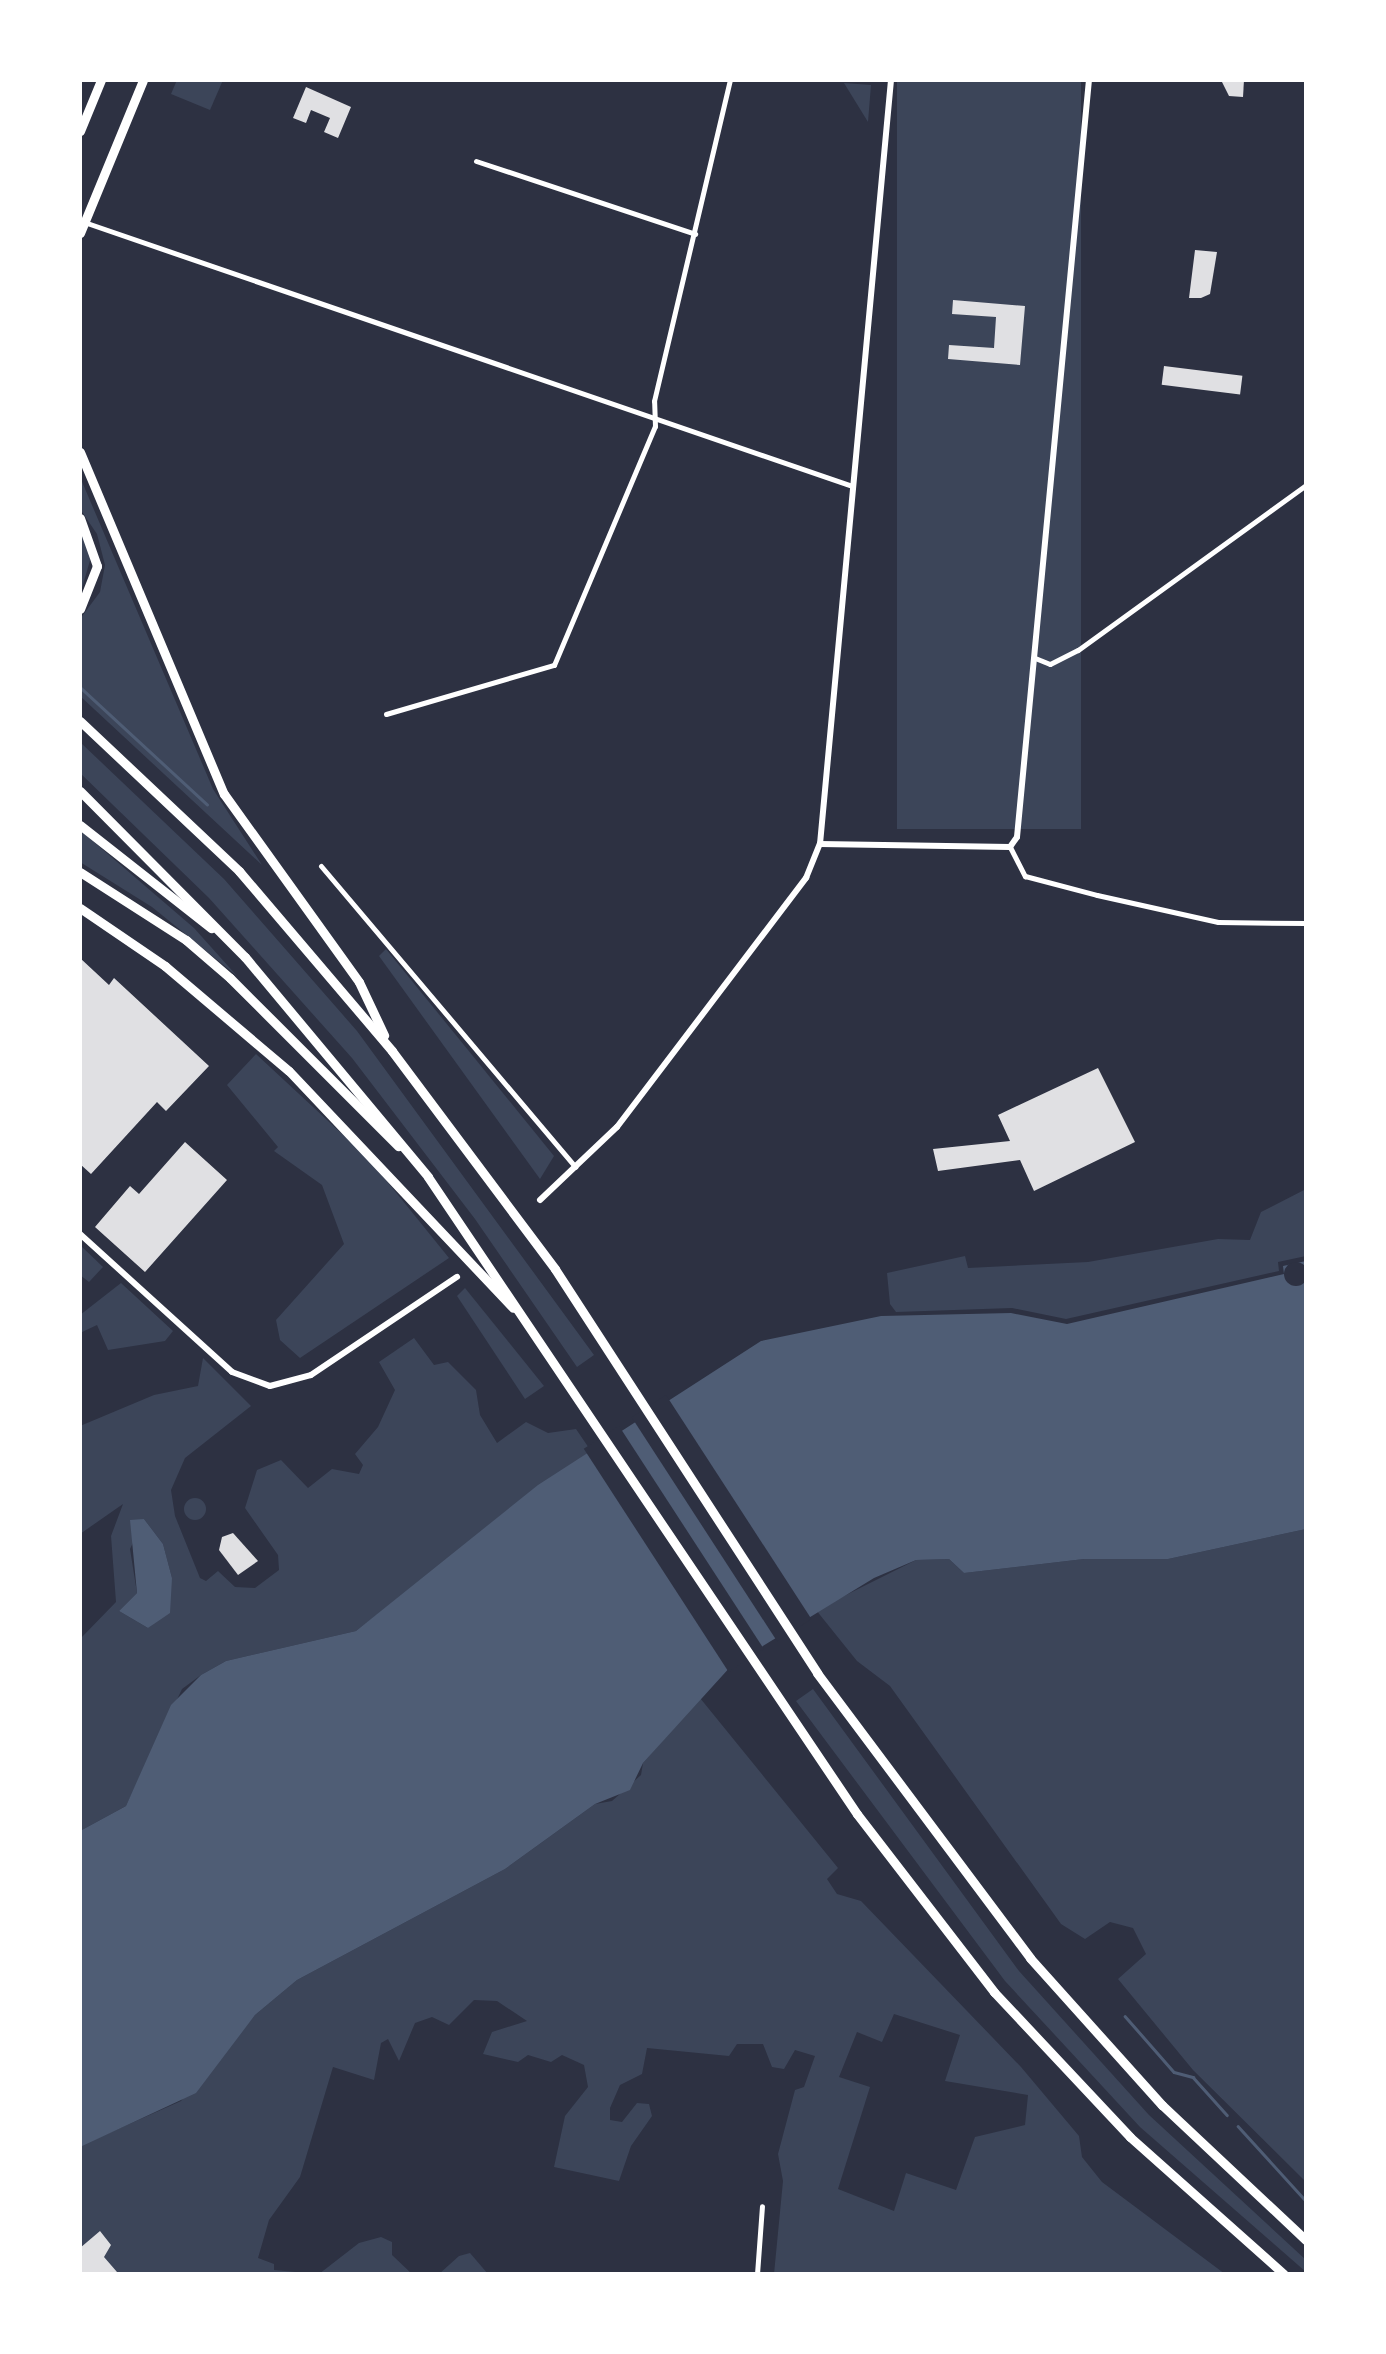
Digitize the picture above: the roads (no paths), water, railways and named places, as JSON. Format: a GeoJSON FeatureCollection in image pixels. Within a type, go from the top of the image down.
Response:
{"type":"FeatureCollection","features":[{"type":"Feature","properties":{"kind":"main road"},"geometry":{"type":"LineString","coordinates":[[80,131],[101,80]]}},
{"type":"Feature","properties":{"kind":"main road"},"geometry":{"type":"LineString","coordinates":[[82,228],[143,80]]}},
{"type":"Feature","properties":{"kind":"main road"},"geometry":{"type":"LineString","coordinates":[[80,452],[224,794],[358,982],[392,1051]]}},
{"type":"Feature","properties":{"kind":"main road"},"geometry":{"type":"LineString","coordinates":[[80,518],[96,556],[95,580],[80,609]]}},
{"type":"Feature","properties":{"kind":"main road"},"geometry":{"type":"LineString","coordinates":[[80,721],[239,871],[392,1051],[612,1356],[816,1672],[1030,1958],[1162,2104],[1268,2207],[1306,2237]]}},
{"type":"Feature","properties":{"kind":"main road"},"geometry":{"type":"LineString","coordinates":[[80,791],[245,957],[428,1177],[548,1349],[776,1698],[994,1992],[1208,2210],[1281,2272]]}},
{"type":"Feature","properties":{"kind":"main road"},"geometry":{"type":"LineString","coordinates":[[80,825],[245,957]]}},
{"type":"Feature","properties":{"kind":"main road"},"geometry":{"type":"LineString","coordinates":[[81,873],[186,940],[230,978],[428,1177]]}},
{"type":"Feature","properties":{"kind":"main road"},"geometry":{"type":"LineString","coordinates":[[80,908],[165,966],[290,1071],[394,1175],[548,1349]]}},
{"type":"Feature","properties":{"kind":"street"},"geometry":{"type":"LineString","coordinates":[[386,714],[554,665],[613,535],[654,418],[730,80]]}},
{"type":"Feature","properties":{"kind":"street"},"geometry":{"type":"LineString","coordinates":[[540,1200],[617,1127],[806,878],[820,844],[891,80]]}},
{"type":"Feature","properties":{"kind":"street"},"geometry":{"type":"LineString","coordinates":[[1089,80],[1019,819],[1010,847],[1024,876],[1097,895],[1218,922],[1306,923]]}},
{"type":"Feature","properties":{"kind":"street"},"geometry":{"type":"LineString","coordinates":[[476,161],[694,234]]}},
{"type":"Feature","properties":{"kind":"street"},"geometry":{"type":"LineString","coordinates":[[82,228],[852,486]]}},
{"type":"Feature","properties":{"kind":"street"},"geometry":{"type":"LineString","coordinates":[[1035,658],[1050,664],[1078,650],[1306,485]]}},
{"type":"Feature","properties":{"kind":"street"},"geometry":{"type":"LineString","coordinates":[[820,844],[1010,847]]}},
{"type":"Feature","properties":{"kind":"street"},"geometry":{"type":"LineString","coordinates":[[321,866],[575,1168]]}},
{"type":"Feature","properties":{"kind":"street"},"geometry":{"type":"LineString","coordinates":[[80,1234],[232,1372],[270,1386],[311,1375],[457,1276]]}},
{"type":"Feature","properties":{"kind":"street"},"geometry":{"type":"LineString","coordinates":[[757,2274],[762,2206]]}},
{"type":"Feature","properties":{"kind":"waterway"},"geometry":{"type":"LineString","coordinates":[[80,687],[207,804]]}},
{"type":"Feature","properties":{"kind":"waterway"},"geometry":{"type":"LineString","coordinates":[[1125,2016],[1174,2072],[1193,2077],[1227,2115]]}},
{"type":"Feature","properties":{"kind":"waterway"},"geometry":{"type":"LineString","coordinates":[[1238,2126],[1306,2201]]}}]}
